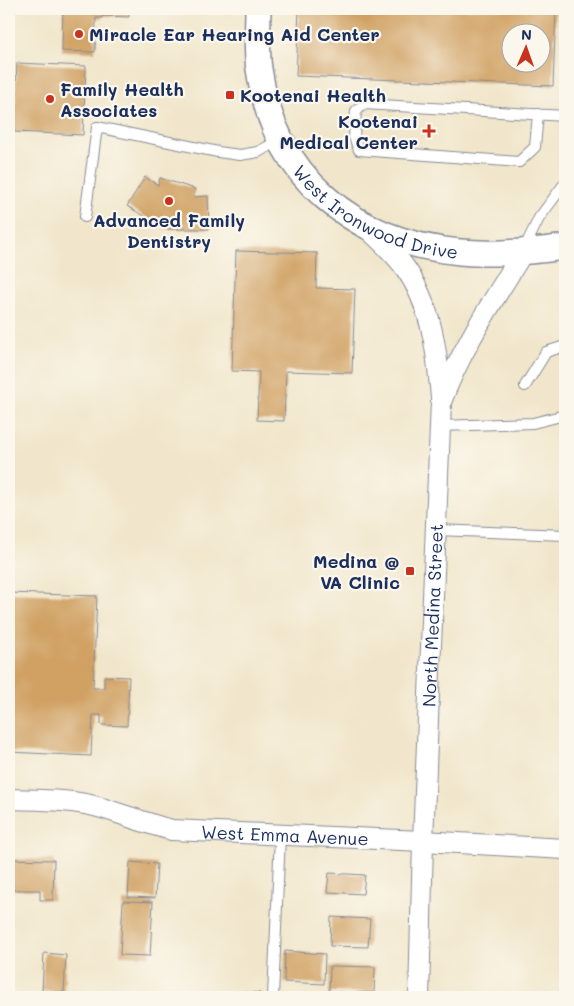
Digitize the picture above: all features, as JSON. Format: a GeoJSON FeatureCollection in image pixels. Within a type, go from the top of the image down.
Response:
{"type":"FeatureCollection","features":[{"type":"Feature","properties":{"kind":"street","name":"West Ironwood Drive"},"geometry":{"type":"LineString","coordinates":[[258,9],[258,67],[263,93],[273,124],[280,140],[301,173],[338,210],[364,225],[396,238],[427,246],[479,253],[522,252],[565,247]]}},
{"type":"Feature","properties":{"kind":"street"},"geometry":{"type":"LineString","coordinates":[[364,225],[403,265],[419,294],[432,330],[438,356],[441,402]]}},
{"type":"Feature","properties":{"kind":"street","name":"North Medina Street"},"geometry":{"type":"LineString","coordinates":[[419,997],[423,841],[441,402],[471,336],[522,252]]}},
{"type":"Feature","properties":{"kind":"street","name":"West Emma Avenue"},"geometry":{"type":"LineString","coordinates":[[9,799],[79,803],[172,830],[565,849]]}},
{"type":"Feature","properties":{"kind":"lane"},"geometry":{"type":"LineString","coordinates":[[538,114],[535,147],[519,162],[359,150],[354,137],[356,111],[364,104],[538,114],[565,116]]}},
{"type":"Feature","properties":{"kind":"lane"},"geometry":{"type":"LineString","coordinates":[[85,217],[97,127],[240,155],[258,152],[280,140]]}},
{"type":"Feature","properties":{"kind":"lane"},"geometry":{"type":"LineString","coordinates":[[522,252],[539,218],[565,183]]}},
{"type":"Feature","properties":{"kind":"lane"},"geometry":{"type":"LineString","coordinates":[[525,386],[546,352],[565,346]]}},
{"type":"Feature","properties":{"kind":"lane"},"geometry":{"type":"LineString","coordinates":[[440,426],[533,423],[565,414]]}},
{"type":"Feature","properties":{"kind":"lane"},"geometry":{"type":"LineString","coordinates":[[435,530],[565,535]]}},
{"type":"Feature","properties":{"kind":"lane"},"geometry":{"type":"LineString","coordinates":[[273,997],[280,834]]}},
{"type":"Feature","properties":{"kind":"building","name":"Miracle Ear Hearing Aid Center"},"geometry":{"type":"Polygon","coordinates":[[[63,9],[129,9],[129,17],[102,16],[102,18],[96,18],[95,52],[62,51],[63,9]]]}},
{"type":"Feature","properties":{"kind":"building"},"geometry":{"type":"Polygon","coordinates":[[[299,9],[556,9],[553,86],[296,76],[299,9]]]}},
{"type":"Feature","properties":{"kind":"building","name":"Family Health Associates"},"geometry":{"type":"Polygon","coordinates":[[[17,63],[86,66],[83,135],[14,132],[17,63]]]}},
{"type":"Feature","properties":{"kind":"building","name":"Advanced Family Dentistry"},"geometry":{"type":"Polygon","coordinates":[[[145,177],[158,185],[160,178],[195,189],[193,197],[208,196],[209,229],[166,229],[127,206],[145,177]]]}},
{"type":"Feature","properties":{"kind":"building"},"geometry":{"type":"Polygon","coordinates":[[[236,251],[317,253],[316,288],[355,289],[352,373],[286,371],[284,421],[257,420],[259,372],[232,371],[236,251]]]}},
{"type":"Feature","properties":{"kind":"building"},"geometry":{"type":"Polygon","coordinates":[[[9,593],[97,596],[93,688],[104,688],[104,676],[129,677],[127,726],[101,725],[101,715],[93,715],[91,756],[9,752],[9,593]]]}},
{"type":"Feature","properties":{"kind":"building"},"geometry":{"type":"Polygon","coordinates":[[[9,859],[54,860],[53,900],[40,900],[40,890],[9,890],[9,859]]]}},
{"type":"Feature","properties":{"kind":"building"},"geometry":{"type":"Polygon","coordinates":[[[130,862],[157,864],[155,898],[128,897],[130,862]]]}},
{"type":"Feature","properties":{"kind":"building"},"geometry":{"type":"Polygon","coordinates":[[[329,873],[365,875],[363,894],[327,892],[329,873]]]}},
{"type":"Feature","properties":{"kind":"building"},"geometry":{"type":"Polygon","coordinates":[[[123,901],[153,902],[150,956],[120,955],[123,901]]]}},
{"type":"Feature","properties":{"kind":"building"},"geometry":{"type":"Polygon","coordinates":[[[331,917],[370,919],[368,947],[330,946],[331,917]]]}},
{"type":"Feature","properties":{"kind":"building"},"geometry":{"type":"Polygon","coordinates":[[[285,951],[325,954],[324,984],[284,982],[285,951]]]}},
{"type":"Feature","properties":{"kind":"building"},"geometry":{"type":"Polygon","coordinates":[[[44,953],[66,955],[64,992],[42,991],[44,953]]]}},
{"type":"Feature","properties":{"kind":"building"},"geometry":{"type":"Polygon","coordinates":[[[330,966],[375,967],[374,993],[329,992],[330,966]]]}},
{"type":"Feature","properties":{"kind":"building"},"geometry":{"type":"Polygon","coordinates":[[[239,992],[260,993],[260,997],[238,997],[239,992]]]}},
{"type":"Feature","properties":{"kind":"place","name":"Miracle Ear Hearing Aid Center"},"geometry":{"type":"Point","coordinates":[79,34]}},
{"type":"Feature","properties":{"kind":"place","name":"Kootenai Health"},"geometry":{"type":"Point","coordinates":[230,95]}},
{"type":"Feature","properties":{"kind":"place","name":"Family Health Associates"},"geometry":{"type":"Point","coordinates":[50,99]}},
{"type":"Feature","properties":{"kind":"place","name":"Kootenai Medical Center"},"geometry":{"type":"Point","coordinates":[429,131]}},
{"type":"Feature","properties":{"kind":"place","name":"Advanced Family Dentistry"},"geometry":{"type":"Point","coordinates":[169,201]}},
{"type":"Feature","properties":{"kind":"place","name":"Medina @ VA Clinic"},"geometry":{"type":"Point","coordinates":[410,571]}}]}
